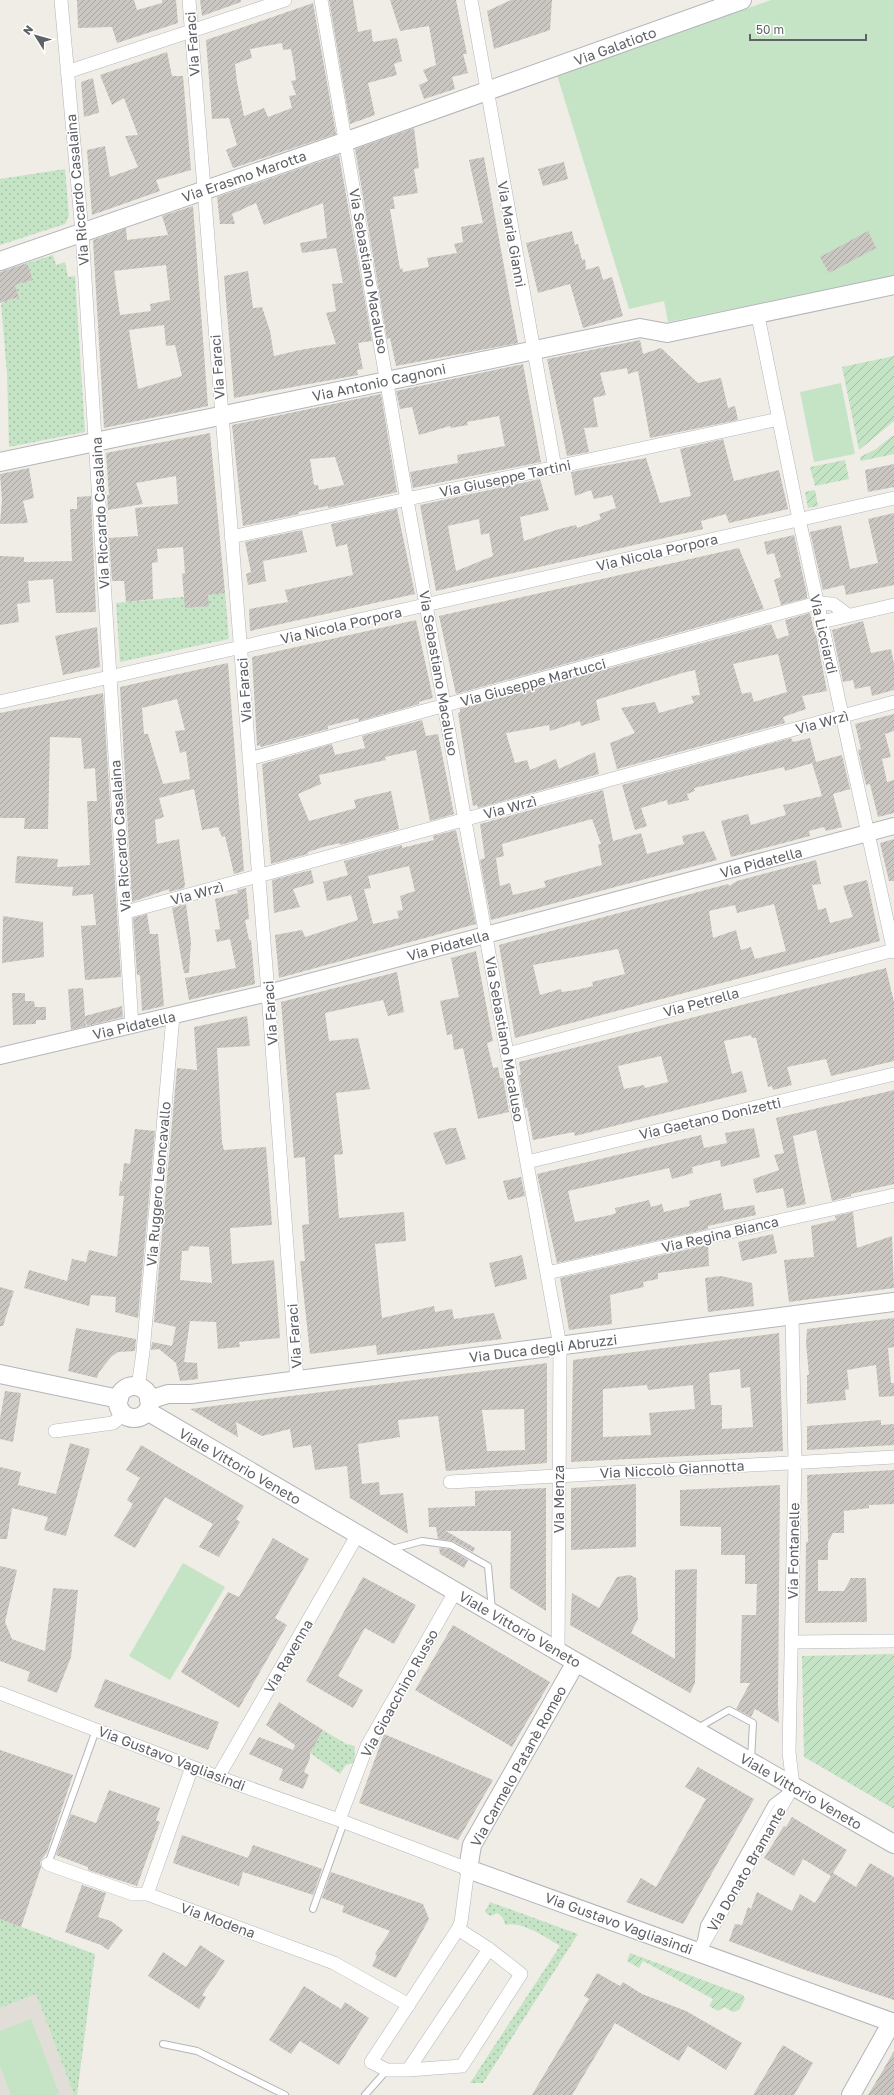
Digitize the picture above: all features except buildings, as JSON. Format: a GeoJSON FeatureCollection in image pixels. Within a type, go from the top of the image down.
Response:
{"type":"FeatureCollection","features":[{"type":"Feature","properties":{"kind":"main road","name":"Via Galatioto"},"geometry":{"type":"LineString","coordinates":[[487,91],[742,0]]}},
{"type":"Feature","properties":{"kind":"main road","name":"Via Erasmo Marotta"},"geometry":{"type":"LineString","coordinates":[[0,261],[487,91]]}},
{"type":"Feature","properties":{"kind":"main road","name":"Via Antonio Cagnoni"},"geometry":{"type":"LineString","coordinates":[[0,462],[640,328],[666,333],[758,316],[894,285]]}},
{"type":"Feature","properties":{"kind":"main road","name":"Via Duca degli Abruzzi"},"geometry":{"type":"LineString","coordinates":[[145,1399],[168,1394],[191,1394],[894,1302]]}},
{"type":"Feature","properties":{"kind":"main road"},"geometry":{"type":"LineString","coordinates":[[0,1374],[121,1407],[136,1418],[145,1399],[126,1389],[121,1407]]}},
{"type":"Feature","properties":{"kind":"main road","name":"Viale Vittorio Veneto"},"geometry":{"type":"LineString","coordinates":[[145,1399],[358,1534],[455,1592],[894,1844]]}},
{"type":"Feature","properties":{"kind":"main road","name":"Via Carmelo Patanè Romeo"},"geometry":{"type":"LineString","coordinates":[[468,1869],[472,1845],[576,1662]]}},
{"type":"Feature","properties":{"kind":"main road","name":"Via Gustavo Vagliasindi"},"geometry":{"type":"LineString","coordinates":[[468,1869],[699,1951],[893,2023]]}},
{"type":"Feature","properties":{"kind":"main road"},"geometry":{"type":"LineString","coordinates":[[851,2095],[893,2023]]}},
{"type":"Feature","properties":{"kind":"street","name":"Via Riccardo Casalaina"},"geometry":{"type":"LineString","coordinates":[[61,0],[82,232],[132,1026]]}},
{"type":"Feature","properties":{"kind":"street","name":"Via Faraci"},"geometry":{"type":"LineString","coordinates":[[189,0],[221,415],[241,648],[297,1380]]}},
{"type":"Feature","properties":{"kind":"street"},"geometry":{"type":"LineString","coordinates":[[67,72],[285,0]]}},
{"type":"Feature","properties":{"kind":"street","name":"Via Sebastiano Macaluso"},"geometry":{"type":"LineString","coordinates":[[321,0],[347,141],[407,500],[560,1346]]}},
{"type":"Feature","properties":{"kind":"street","name":"Via Maria Gianni"},"geometry":{"type":"LineString","coordinates":[[471,0],[532,350],[555,468]]}},
{"type":"Feature","properties":{"kind":"street","name":"Via Licciardi"},"geometry":{"type":"LineString","coordinates":[[758,316],[821,622],[894,951]]}},
{"type":"Feature","properties":{"kind":"street","name":"Via Giuseppe Tartini"},"geometry":{"type":"LineString","coordinates":[[231,537],[779,419]]}},
{"type":"Feature","properties":{"kind":"street","name":"Via Nicola Porpora"},"geometry":{"type":"LineString","coordinates":[[0,702],[894,498]]}},
{"type":"Feature","properties":{"kind":"street"},"geometry":{"type":"LineString","coordinates":[[817,603],[833,604],[848,615]]}},
{"type":"Feature","properties":{"kind":"street","name":"Via Giuseppe Martucci"},"geometry":{"type":"LineString","coordinates":[[249,759],[817,603]]}},
{"type":"Feature","properties":{"kind":"street"},"geometry":{"type":"LineString","coordinates":[[821,622],[894,605]]}},
{"type":"Feature","properties":{"kind":"street","name":"Via Wrzì"},"geometry":{"type":"LineString","coordinates":[[126,912],[894,702]]}},
{"type":"Feature","properties":{"kind":"street","name":"Via Pidatella"},"geometry":{"type":"LineString","coordinates":[[0,1056],[268,993],[894,826]]}},
{"type":"Feature","properties":{"kind":"street","name":"Via Petrella"},"geometry":{"type":"LineString","coordinates":[[508,1054],[894,951]]}},
{"type":"Feature","properties":{"kind":"street","name":"Via Ruggero Leoncavallo"},"geometry":{"type":"LineString","coordinates":[[145,1399],[143,1352],[173,1016]]}},
{"type":"Feature","properties":{"kind":"street","name":"Via Gaetano Donizetti"},"geometry":{"type":"LineString","coordinates":[[527,1162],[894,1074]]}},
{"type":"Feature","properties":{"kind":"street","name":"Via Regina Bianca"},"geometry":{"type":"LineString","coordinates":[[547,1274],[894,1195]]}},
{"type":"Feature","properties":{"kind":"street","name":"Via Fontanelle"},"geometry":{"type":"LineString","coordinates":[[792,1315],[795,1463],[789,1752],[793,1786]]}},
{"type":"Feature","properties":{"kind":"street","name":"Via Menza"},"geometry":{"type":"LineString","coordinates":[[558,1652],[560,1346]]}},
{"type":"Feature","properties":{"kind":"street"},"geometry":{"type":"LineString","coordinates":[[55,1431],[113,1423],[121,1407]]}},
{"type":"Feature","properties":{"kind":"street","name":"Via Niccolò Giannotta"},"geometry":{"type":"LineString","coordinates":[[450,1482],[894,1457]]}},
{"type":"Feature","properties":{"kind":"street","name":"Via Ravenna"},"geometry":{"type":"LineString","coordinates":[[218,1777],[358,1534]]}},
{"type":"Feature","properties":{"kind":"street","name":"Via Gioacchino Russo"},"geometry":{"type":"LineString","coordinates":[[342,1821],[367,1746],[455,1592]]}},
{"type":"Feature","properties":{"kind":"street"},"geometry":{"type":"LineString","coordinates":[[791,1642],[894,1641]]}},
{"type":"Feature","properties":{"kind":"street","name":"Via Gustavo Vagliasindi"},"geometry":{"type":"LineString","coordinates":[[0,1693],[218,1777],[342,1821],[468,1869]]}},
{"type":"Feature","properties":{"kind":"street"},"geometry":{"type":"LineString","coordinates":[[147,1894],[192,1767]]}},
{"type":"Feature","properties":{"kind":"street","name":"Via Donato Bramante"},"geometry":{"type":"LineString","coordinates":[[699,1951],[793,1786]]}},
{"type":"Feature","properties":{"kind":"street","name":"Via Modena"},"geometry":{"type":"LineString","coordinates":[[48,1864],[133,1894],[147,1894],[334,1963],[409,2005]]}},
{"type":"Feature","properties":{"kind":"street","name":"Via Carmelo Patanè Romeo"},"geometry":{"type":"LineString","coordinates":[[387,2070],[371,2062],[458,1929],[461,1922],[468,1869]]}},
{"type":"Feature","properties":{"kind":"street"},"geometry":{"type":"LineString","coordinates":[[387,2070],[462,2066],[521,1974],[489,1948],[458,1929]]}},
{"type":"Feature","properties":{"kind":"street"},"geometry":{"type":"LineString","coordinates":[[408,2070],[489,1948]]}},
{"type":"Feature","properties":{"kind":"lane"},"geometry":{"type":"LineString","coordinates":[[386,1551],[422,1541],[452,1545],[488,1566],[493,1614]]}},
{"type":"Feature","properties":{"kind":"lane"},"geometry":{"type":"LineString","coordinates":[[695,1730],[729,1710],[754,1723],[751,1762]]}},
{"type":"Feature","properties":{"kind":"lane"},"geometry":{"type":"LineString","coordinates":[[48,1864],[96,1730]]}},
{"type":"Feature","properties":{"kind":"lane"},"geometry":{"type":"LineString","coordinates":[[313,1910],[342,1821]]}},
{"type":"Feature","properties":{"kind":"lane"},"geometry":{"type":"LineString","coordinates":[[163,2044],[197,2051],[285,2095]]}},
{"type":"Feature","properties":{"kind":"lane"},"geometry":{"type":"LineString","coordinates":[[365,2095],[387,2070]]}},
{"type":"Feature","properties":{"kind":"shaded area"},"geometry":{"type":"Polygon","coordinates":[[[36,1994],[74,2095],[0,2095],[0,2008],[36,1994]]]}},
{"type":"Feature","properties":{"kind":"green space"},"geometry":{"type":"Polygon","coordinates":[[[771,0],[894,0],[894,276],[668,322],[664,301],[629,309],[557,75],[771,0]]]}},
{"type":"Feature","properties":{"kind":"green space"},"geometry":{"type":"Polygon","coordinates":[[[65,169],[69,216],[65,224],[0,245],[0,179],[65,169]]]}},
{"type":"Feature","properties":{"kind":"green space"},"geometry":{"type":"Polygon","coordinates":[[[53,255],[56,265],[65,262],[68,277],[75,276],[85,432],[9,447],[7,374],[1,303],[19,297],[15,285],[33,280],[27,263],[53,255]]]}},
{"type":"Feature","properties":{"kind":"green space"},"geometry":{"type":"Polygon","coordinates":[[[894,356],[894,421],[859,450],[842,367],[894,356]]]}},
{"type":"Feature","properties":{"kind":"green space"},"geometry":{"type":"Polygon","coordinates":[[[841,383],[855,454],[814,462],[800,392],[841,383]]]}},
{"type":"Feature","properties":{"kind":"green space"},"geometry":{"type":"Polygon","coordinates":[[[894,436],[894,454],[861,461],[860,457],[876,449],[894,436]]]}},
{"type":"Feature","properties":{"kind":"green space"},"geometry":{"type":"Polygon","coordinates":[[[845,460],[849,479],[815,486],[810,467],[845,460]]]}},
{"type":"Feature","properties":{"kind":"green space"},"geometry":{"type":"Polygon","coordinates":[[[815,490],[818,506],[808,508],[805,492],[815,490]]]}},
{"type":"Feature","properties":{"kind":"green space"},"geometry":{"type":"Polygon","coordinates":[[[225,593],[229,639],[120,662],[116,603],[225,593]]]}},
{"type":"Feature","properties":{"kind":"green space"},"geometry":{"type":"Polygon","coordinates":[[[183,1563],[225,1587],[170,1680],[129,1656],[183,1563]]]}},
{"type":"Feature","properties":{"kind":"green space"},"geometry":{"type":"Polygon","coordinates":[[[894,1654],[894,1809],[804,1757],[802,1656],[894,1654]]]}},
{"type":"Feature","properties":{"kind":"green space"},"geometry":{"type":"Polygon","coordinates":[[[323,1730],[348,1745],[349,1744],[355,1747],[354,1763],[346,1765],[340,1774],[310,1753],[323,1730]]]}},
{"type":"Feature","properties":{"kind":"green space"},"geometry":{"type":"Polygon","coordinates":[[[490,1902],[578,1934],[483,2083],[470,2083],[560,1946],[540,1934],[519,1925],[505,1925],[503,1918],[498,1913],[490,1916],[485,1912],[490,1902]]]}},
{"type":"Feature","properties":{"kind":"green space"},"geometry":{"type":"Polygon","coordinates":[[[0,1919],[95,1954],[77,2095],[74,2095],[36,1994],[0,2008],[0,1919]]]}},
{"type":"Feature","properties":{"kind":"green space"},"geometry":{"type":"Polygon","coordinates":[[[630,1953],[743,1995],[745,1999],[739,2010],[733,2012],[724,2007],[718,2011],[709,2006],[713,1999],[643,1961],[639,1968],[627,1961],[630,1953]]]}},
{"type":"Feature","properties":{"kind":"green space"},"geometry":{"type":"Polygon","coordinates":[[[31,2019],[59,2093],[55,2095],[11,2095],[0,2066],[0,2031],[31,2019]]]}}]}
